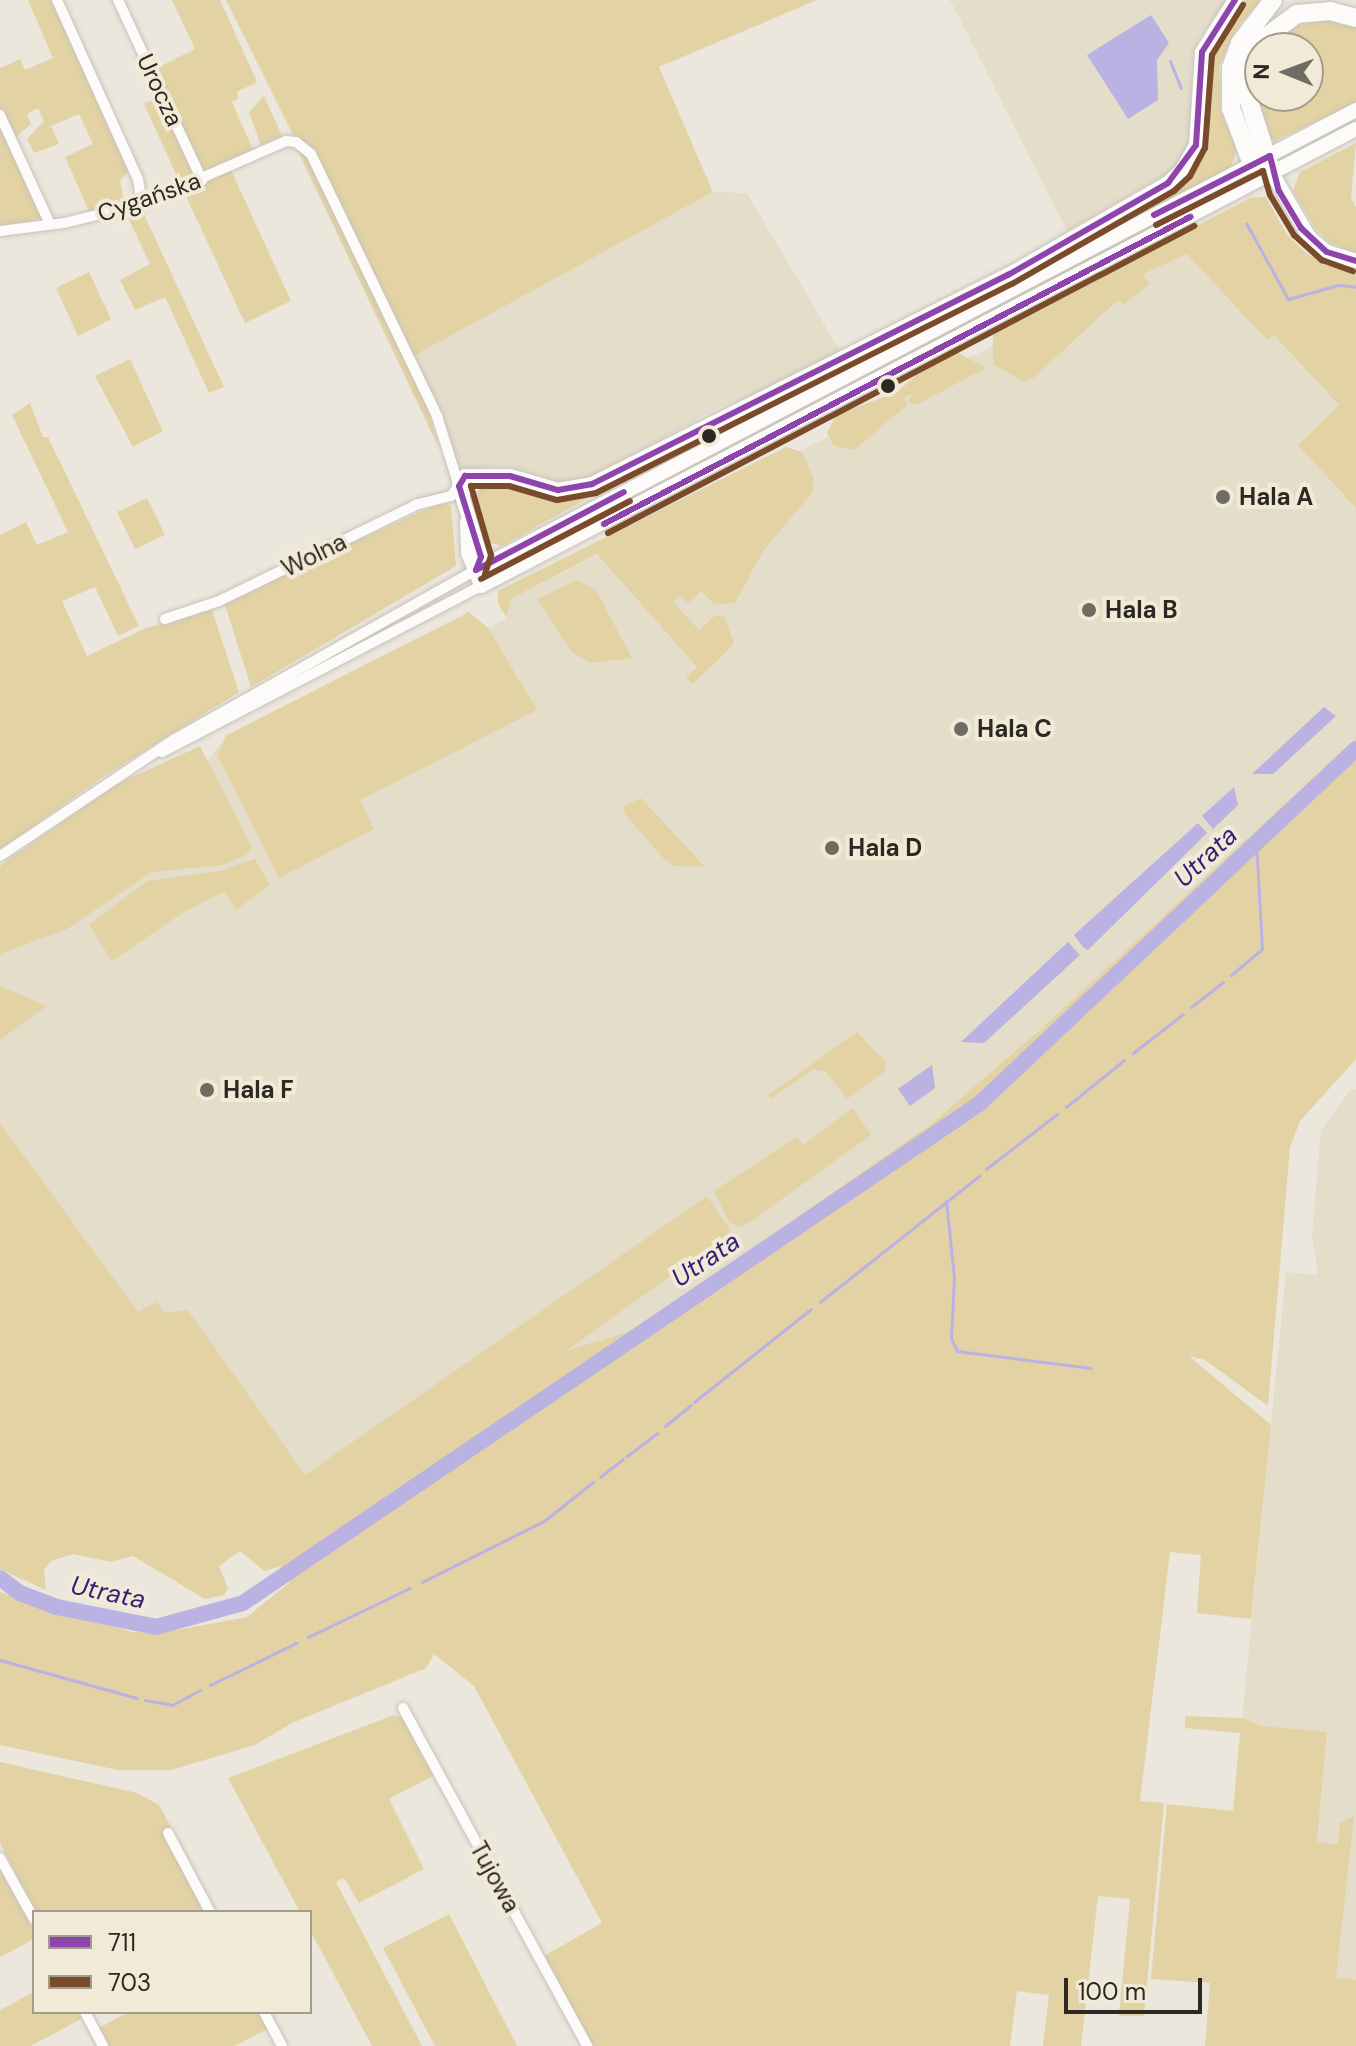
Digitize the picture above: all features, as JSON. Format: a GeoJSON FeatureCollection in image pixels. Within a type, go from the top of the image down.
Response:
{"type":"FeatureCollection","features":[{"type":"Feature","properties":{"kind":"highway"},"geometry":{"type":"LineString","coordinates":[[1252,164],[1231,108],[1231,68],[1240,43],[1273,0]]}},
{"type":"Feature","properties":{"kind":"highway"},"geometry":{"type":"LineString","coordinates":[[1271,165],[1250,115],[1247,95],[1246,73],[1259,42],[1297,14],[1330,11],[1356,18]]}},
{"type":"Feature","properties":{"kind":"street"},"geometry":{"type":"LineString","coordinates":[[57,0],[138,179],[142,204]]}},
{"type":"Feature","properties":{"kind":"street","name":"Urocza"},"geometry":{"type":"LineString","coordinates":[[118,0],[202,180]]}},
{"type":"Feature","properties":{"kind":"street"},"geometry":{"type":"LineString","coordinates":[[481,586],[466,543],[467,522],[459,486],[465,476],[519,477],[558,490],[592,484],[1008,275],[1168,183],[1196,145],[1202,52],[1235,0]]}},
{"type":"Feature","properties":{"kind":"street"},"geometry":{"type":"LineString","coordinates":[[160,752],[177,748],[1271,165],[1356,110]]}},
{"type":"Feature","properties":{"kind":"street"},"geometry":{"type":"LineString","coordinates":[[0,115],[50,224]]}},
{"type":"Feature","properties":{"kind":"street"},"geometry":{"type":"LineString","coordinates":[[0,856],[268,684],[476,570],[1252,164],[1271,165],[1356,129]]}},
{"type":"Feature","properties":{"kind":"street","name":"Cygańska"},"geometry":{"type":"LineString","coordinates":[[0,231],[50,224],[142,204],[292,141],[311,154],[437,416],[459,486]]}},
{"type":"Feature","properties":{"kind":"street"},"geometry":{"type":"LineString","coordinates":[[1271,165],[1309,237],[1327,252],[1356,261]]}},
{"type":"Feature","properties":{"kind":"street","name":"Wolna"},"geometry":{"type":"LineString","coordinates":[[165,619],[219,601],[411,507],[448,498],[459,486]]}},
{"type":"Feature","properties":{"kind":"street","name":"Tujowa"},"geometry":{"type":"LineString","coordinates":[[403,1708],[587,2046]]}},
{"type":"Feature","properties":{"kind":"street"},"geometry":{"type":"LineString","coordinates":[[168,1833],[209,1910]]}},
{"type":"Feature","properties":{"kind":"street"},"geometry":{"type":"LineString","coordinates":[[0,1858],[32,1915]]}},
{"type":"Feature","properties":{"kind":"street"},"geometry":{"type":"LineString","coordinates":[[86,2014],[103,2046]]}},
{"type":"Feature","properties":{"kind":"street"},"geometry":{"type":"LineString","coordinates":[[265,2014],[282,2046]]}},
{"type":"Feature","properties":{"kind":"shaded area"},"geometry":{"type":"Polygon","coordinates":[[[28,0],[54,0],[129,170],[120,181],[124,202],[90,213],[65,157],[93,144],[79,114],[51,126],[59,144],[34,153],[27,139],[44,121],[38,108],[27,114],[31,124],[14,139],[0,109],[0,68],[20,59],[25,70],[53,58],[28,0]]]}},
{"type":"Feature","properties":{"kind":"shaded area"},"geometry":{"type":"Polygon","coordinates":[[[172,0],[220,0],[257,82],[237,92],[238,99],[232,102],[253,150],[205,173],[153,70],[195,49],[172,0]]]}},
{"type":"Feature","properties":{"kind":"shaded area"},"geometry":{"type":"Polygon","coordinates":[[[226,0],[817,0],[659,67],[713,192],[410,358],[315,152],[294,137],[226,0]]]}},
{"type":"Feature","properties":{"kind":"shaded area"},"geometry":{"type":"Polygon","coordinates":[[[950,0],[1227,0],[1200,37],[1191,64],[1192,133],[1184,156],[1166,174],[1067,231],[950,0]]]}},
{"type":"Feature","properties":{"kind":"shaded area"},"geometry":{"type":"Polygon","coordinates":[[[1246,0],[1261,0],[1239,25],[1219,66],[1221,112],[1237,149],[1231,167],[765,413],[762,410],[696,439],[1003,283],[1191,168],[1206,132],[1203,65],[1223,25],[1246,0]]]}},
{"type":"Feature","properties":{"kind":"shaded area"},"geometry":{"type":"Polygon","coordinates":[[[1308,14],[1356,23],[1356,103],[1274,141],[1256,118],[1256,112],[1324,112],[1324,32],[1283,32],[1308,14]]]}},
{"type":"Feature","properties":{"kind":"shaded area"},"geometry":{"type":"Polygon","coordinates":[[[1151,15],[1169,43],[1157,60],[1158,100],[1128,119],[1087,55],[1151,15]]]}},
{"type":"Feature","properties":{"kind":"shaded area"},"geometry":{"type":"Polygon","coordinates":[[[160,96],[198,177],[181,185],[144,104],[160,96]]]}},
{"type":"Feature","properties":{"kind":"shaded area"},"geometry":{"type":"Polygon","coordinates":[[[264,96],[282,136],[261,145],[249,112],[264,96]]]}},
{"type":"Feature","properties":{"kind":"shaded area"},"geometry":{"type":"Polygon","coordinates":[[[0,122],[44,218],[0,227],[0,122]]]}},
{"type":"Feature","properties":{"kind":"shaded area"},"geometry":{"type":"Polygon","coordinates":[[[1356,143],[1351,198],[1356,207],[1356,253],[1329,242],[1316,229],[1293,191],[1300,172],[1356,143]]]}},
{"type":"Feature","properties":{"kind":"shaded area"},"geometry":{"type":"Polygon","coordinates":[[[294,145],[304,151],[325,190],[426,401],[439,448],[297,149],[289,146],[294,145]]]}},
{"type":"Feature","properties":{"kind":"shaded area"},"geometry":{"type":"Polygon","coordinates":[[[231,170],[291,301],[245,323],[184,192],[231,170]]]}},
{"type":"Feature","properties":{"kind":"shaded area"},"geometry":{"type":"Polygon","coordinates":[[[1251,173],[1133,239],[811,406],[1041,280],[1251,173]]]}},
{"type":"Feature","properties":{"kind":"shaded area"},"geometry":{"type":"Polygon","coordinates":[[[713,192],[747,193],[841,353],[764,393],[721,406],[584,481],[565,484],[506,465],[466,470],[458,465],[442,416],[410,358],[713,192]]]}},
{"type":"Feature","properties":{"kind":"shaded area"},"geometry":{"type":"Polygon","coordinates":[[[1266,197],[1287,235],[1307,254],[1356,273],[1356,508],[1298,445],[1339,405],[1274,335],[1267,340],[1187,254],[1143,274],[1149,284],[1123,305],[1118,300],[1033,378],[1023,381],[993,364],[993,333],[1250,198],[1266,197]]]}},
{"type":"Feature","properties":{"kind":"shaded area"},"geometry":{"type":"Polygon","coordinates":[[[141,208],[224,387],[209,393],[165,297],[135,310],[120,280],[150,264],[125,211],[141,208]]]}},
{"type":"Feature","properties":{"kind":"shaded area"},"geometry":{"type":"Polygon","coordinates":[[[1187,253],[1267,340],[1274,335],[1339,405],[1298,445],[1356,508],[1356,738],[1043,1027],[931,1124],[560,1382],[307,1547],[0,1123],[0,866],[107,790],[208,760],[227,735],[301,711],[469,612],[489,628],[508,617],[511,599],[900,400],[937,373],[1187,253]]]}},
{"type":"Feature","properties":{"kind":"shaded area"},"geometry":{"type":"Polygon","coordinates":[[[89,272],[111,319],[78,336],[56,288],[89,272]]]}},
{"type":"Feature","properties":{"kind":"shaded area"},"geometry":{"type":"Polygon","coordinates":[[[957,352],[986,368],[916,405],[908,402],[912,394],[904,397],[907,405],[854,450],[834,446],[827,433],[836,415],[897,392],[921,371],[957,352]]]}},
{"type":"Feature","properties":{"kind":"shaded area"},"geometry":{"type":"Polygon","coordinates":[[[130,359],[163,431],[133,447],[95,376],[130,359]]]}},
{"type":"Feature","properties":{"kind":"shaded area"},"geometry":{"type":"Polygon","coordinates":[[[30,403],[43,437],[48,437],[139,626],[118,636],[95,587],[62,601],[87,656],[146,628],[212,610],[239,692],[101,778],[0,850],[0,535],[26,522],[37,545],[68,532],[12,415],[30,403]]]}},
{"type":"Feature","properties":{"kind":"shaded area"},"geometry":{"type":"Polygon","coordinates":[[[690,442],[501,546],[481,540],[471,502],[484,486],[513,483],[555,497],[594,491],[690,442]]]}},
{"type":"Feature","properties":{"kind":"shaded area"},"geometry":{"type":"Polygon","coordinates":[[[786,447],[802,452],[814,479],[812,493],[763,551],[735,603],[715,605],[701,591],[688,603],[680,595],[673,602],[699,630],[716,615],[724,616],[734,644],[668,708],[692,684],[686,678],[697,667],[597,554],[511,599],[507,618],[498,604],[498,591],[786,447]]]}},
{"type":"Feature","properties":{"kind":"shaded area"},"geometry":{"type":"Polygon","coordinates":[[[147,498],[165,535],[135,549],[117,512],[147,498]]]}},
{"type":"Feature","properties":{"kind":"shaded area"},"geometry":{"type":"Polygon","coordinates":[[[442,502],[451,506],[456,566],[251,687],[224,602],[442,502]]]}},
{"type":"Feature","properties":{"kind":"shaded area"},"geometry":{"type":"Polygon","coordinates":[[[577,580],[596,590],[632,658],[591,663],[572,652],[537,599],[577,580]]]}},
{"type":"Feature","properties":{"kind":"shaded area"},"geometry":{"type":"Polygon","coordinates":[[[469,612],[488,628],[537,710],[360,800],[374,829],[279,878],[217,755],[227,735],[469,612]]]}},
{"type":"Feature","properties":{"kind":"shaded area"},"geometry":{"type":"Polygon","coordinates":[[[1324,707],[1336,716],[1273,774],[1252,774],[1324,707]]]}},
{"type":"Feature","properties":{"kind":"shaded area"},"geometry":{"type":"Polygon","coordinates":[[[1356,738],[1356,1059],[1300,1121],[1290,1147],[1268,1406],[1205,1360],[1189,1356],[1271,1425],[1251,1619],[1197,1613],[1201,1555],[1170,1552],[1140,1801],[1164,1803],[1144,2016],[1119,2016],[1130,1899],[1098,1896],[1081,2046],[1043,2046],[1049,1995],[1017,1991],[1010,2046],[593,2046],[544,1956],[602,1923],[474,1686],[434,1654],[426,1668],[292,1723],[255,1745],[171,1770],[118,1770],[0,1745],[0,1592],[132,1632],[171,1631],[247,1617],[290,1582],[281,1566],[264,1571],[240,1551],[219,1566],[228,1588],[224,1595],[205,1599],[133,1556],[111,1562],[73,1554],[51,1561],[44,1570],[46,1590],[0,1569],[0,1123],[138,1312],[156,1302],[165,1313],[188,1310],[305,1475],[707,1196],[730,1230],[725,1237],[566,1351],[635,1330],[931,1124],[1043,1027],[1356,738]]]}},
{"type":"Feature","properties":{"kind":"shaded area"},"geometry":{"type":"Polygon","coordinates":[[[200,746],[251,846],[248,854],[222,865],[152,872],[67,929],[0,954],[0,866],[115,785],[200,746]]]}},
{"type":"Feature","properties":{"kind":"shaded area"},"geometry":{"type":"Polygon","coordinates":[[[1234,787],[1238,805],[1213,829],[1202,816],[1234,787]]]}},
{"type":"Feature","properties":{"kind":"shaded area"},"geometry":{"type":"Polygon","coordinates":[[[641,798],[705,867],[674,866],[662,857],[622,807],[641,798]]]}},
{"type":"Feature","properties":{"kind":"shaded area"},"geometry":{"type":"Polygon","coordinates":[[[1198,823],[1207,833],[1088,950],[1083,947],[1074,935],[1198,823]]]}},
{"type":"Feature","properties":{"kind":"shaded area"},"geometry":{"type":"Polygon","coordinates":[[[255,859],[270,885],[236,910],[225,891],[184,912],[112,961],[89,925],[147,881],[220,871],[255,859]]]}},
{"type":"Feature","properties":{"kind":"shaded area"},"geometry":{"type":"Polygon","coordinates":[[[1068,942],[1080,955],[984,1043],[961,1042],[1068,942]]]}},
{"type":"Feature","properties":{"kind":"shaded area"},"geometry":{"type":"Polygon","coordinates":[[[0,986],[46,1006],[0,1040],[0,986]]]}},
{"type":"Feature","properties":{"kind":"shaded area"},"geometry":{"type":"Polygon","coordinates":[[[857,1032],[886,1062],[884,1072],[847,1099],[826,1072],[814,1069],[770,1099],[768,1095],[857,1032]]]}},
{"type":"Feature","properties":{"kind":"shaded area"},"geometry":{"type":"Polygon","coordinates":[[[932,1065],[935,1088],[910,1106],[898,1089],[932,1065]]]}},
{"type":"Feature","properties":{"kind":"shaded area"},"geometry":{"type":"Polygon","coordinates":[[[1351,1089],[1356,1089],[1356,1998],[1325,1996],[1337,1844],[1317,1842],[1327,1733],[1262,1726],[1242,1718],[1286,1272],[1318,1275],[1312,1236],[1321,1131],[1351,1089]]]}},
{"type":"Feature","properties":{"kind":"shaded area"},"geometry":{"type":"Polygon","coordinates":[[[853,1108],[871,1135],[749,1223],[739,1227],[729,1222],[714,1191],[797,1137],[803,1145],[853,1108]]]}},
{"type":"Feature","properties":{"kind":"shaded area"},"geometry":{"type":"Polygon","coordinates":[[[394,1715],[402,1717],[433,1776],[389,1799],[424,1869],[359,1903],[344,1878],[336,1882],[422,2046],[372,2046],[312,1934],[312,1910],[299,1910],[228,1778],[394,1715]]]}},
{"type":"Feature","properties":{"kind":"shaded area"},"geometry":{"type":"Polygon","coordinates":[[[1185,1716],[1242,1718],[1262,1726],[1327,1732],[1317,1842],[1338,1844],[1340,1823],[1354,1816],[1336,1978],[1356,1980],[1356,2046],[1205,2046],[1210,1983],[1151,1979],[1167,1804],[1233,1811],[1240,1733],[1185,1728],[1185,1716]]]}},
{"type":"Feature","properties":{"kind":"shaded area"},"geometry":{"type":"Polygon","coordinates":[[[0,1762],[137,1793],[159,1805],[171,1827],[163,1831],[204,1910],[35,1910],[0,1843],[0,1762]]]}},
{"type":"Feature","properties":{"kind":"shaded area"},"geometry":{"type":"Polygon","coordinates":[[[0,1868],[32,1927],[32,1940],[0,1957],[0,1868]]]}},
{"type":"Feature","properties":{"kind":"shaded area"},"geometry":{"type":"Polygon","coordinates":[[[449,1914],[517,2046],[435,2046],[383,1948],[449,1914]]]}},
{"type":"Feature","properties":{"kind":"shaded area"},"geometry":{"type":"Polygon","coordinates":[[[32,1993],[32,2014],[78,2014],[81,2019],[31,2046],[0,2046],[0,2010],[32,1993]]]}},
{"type":"Feature","properties":{"kind":"shaded area"},"geometry":{"type":"Polygon","coordinates":[[[124,2014],[259,2014],[267,2029],[235,2046],[109,2046],[99,2028],[124,2014]]]}},
{"type":"Feature","properties":{"kind":"waterway"},"geometry":{"type":"LineString","coordinates":[[1170,61],[1181,88]]}},
{"type":"Feature","properties":{"kind":"waterway"},"geometry":{"type":"LineString","coordinates":[[1246,223],[1288,299],[1338,285],[1356,287]]}},
{"type":"Feature","properties":{"kind":"waterway","name":"Utrata"},"geometry":{"type":"LineString","coordinates":[[0,1578],[20,1593],[57,1607],[156,1627],[243,1603],[979,1104],[1356,749]]}},
{"type":"Feature","properties":{"kind":"waterway"},"geometry":{"type":"LineString","coordinates":[[1231,975],[1262,949],[1256,842]]}},
{"type":"Feature","properties":{"kind":"waterway"},"geometry":{"type":"LineString","coordinates":[[1191,1007],[1223,982]]}},
{"type":"Feature","properties":{"kind":"waterway"},"geometry":{"type":"LineString","coordinates":[[1133,1053],[1183,1014]]}},
{"type":"Feature","properties":{"kind":"waterway"},"geometry":{"type":"LineString","coordinates":[[1066,1107],[1124,1060]]}},
{"type":"Feature","properties":{"kind":"waterway"},"geometry":{"type":"LineString","coordinates":[[986,1169],[1057,1114]]}},
{"type":"Feature","properties":{"kind":"waterway"},"geometry":{"type":"LineString","coordinates":[[820,1302],[979,1176]]}},
{"type":"Feature","properties":{"kind":"waterway"},"geometry":{"type":"LineString","coordinates":[[946,1201],[954,1277],[951,1338],[957,1351],[1091,1368]]}},
{"type":"Feature","properties":{"kind":"waterway"},"geometry":{"type":"LineString","coordinates":[[694,1402],[811,1309]]}},
{"type":"Feature","properties":{"kind":"waterway"},"geometry":{"type":"LineString","coordinates":[[665,1426],[691,1405]]}},
{"type":"Feature","properties":{"kind":"waterway"},"geometry":{"type":"LineString","coordinates":[[627,1456],[657,1433]]}},
{"type":"Feature","properties":{"kind":"waterway"},"geometry":{"type":"LineString","coordinates":[[600,1477],[623,1459]]}},
{"type":"Feature","properties":{"kind":"waterway"},"geometry":{"type":"LineString","coordinates":[[422,1582],[544,1521],[593,1482]]}},
{"type":"Feature","properties":{"kind":"waterway"},"geometry":{"type":"LineString","coordinates":[[308,1637],[410,1588]]}},
{"type":"Feature","properties":{"kind":"waterway"},"geometry":{"type":"LineString","coordinates":[[210,1685],[296,1643]]}},
{"type":"Feature","properties":{"kind":"waterway"},"geometry":{"type":"LineString","coordinates":[[0,1660],[137,1698]]}},
{"type":"Feature","properties":{"kind":"waterway"},"geometry":{"type":"LineString","coordinates":[[145,1700],[172,1705],[200,1690]]}},
{"type":"Feature","properties":{"kind":"transit line","name":"711"},"geometry":{"type":"LineString","coordinates":[[476,570],[481,557],[459,486],[465,476],[510,476],[558,490],[592,484],[1008,275],[1168,183],[1196,145],[1202,52],[1235,0]]}},
{"type":"Feature","properties":{"kind":"transit line","name":"703"},"geometry":{"type":"LineString","coordinates":[[485,574],[491,555],[471,486],[509,486],[557,500],[596,493],[1012,284],[1174,191],[1190,176],[1205,148],[1212,55],[1243,5]]}},
{"type":"Feature","properties":{"kind":"transit line","name":"711"},"geometry":{"type":"LineString","coordinates":[[1270,156],[1279,191],[1301,228],[1327,252],[1356,261]]}},
{"type":"Feature","properties":{"kind":"transit line","name":"711"},"geometry":{"type":"LineString","coordinates":[[1154,215],[1270,156]]}},
{"type":"Feature","properties":{"kind":"transit line","name":"703"},"geometry":{"type":"LineString","coordinates":[[1156,225],[1263,171],[1270,195],[1294,235],[1322,260],[1353,271]]}},
{"type":"Feature","properties":{"kind":"transit line","name":"711"},"geometry":{"type":"LineString","coordinates":[[604,524],[1190,217]]}},
{"type":"Feature","properties":{"kind":"transit line","name":"703"},"geometry":{"type":"LineString","coordinates":[[608,533],[1194,226]]}},
{"type":"Feature","properties":{"kind":"transit line","name":"711"},"geometry":{"type":"LineString","coordinates":[[476,570],[624,492]]}},
{"type":"Feature","properties":{"kind":"transit line","name":"703"},"geometry":{"type":"LineString","coordinates":[[481,579],[630,501]]}},
{"type":"Feature","properties":{"kind":"place","name":"Hala A"},"geometry":{"type":"Point","coordinates":[1223,497]}},
{"type":"Feature","properties":{"kind":"place","name":"Hala B"},"geometry":{"type":"Point","coordinates":[1089,610]}},
{"type":"Feature","properties":{"kind":"place","name":"Hala C"},"geometry":{"type":"Point","coordinates":[961,729]}},
{"type":"Feature","properties":{"kind":"place","name":"Hala D"},"geometry":{"type":"Point","coordinates":[832,848]}},
{"type":"Feature","properties":{"kind":"place","name":"Hala F"},"geometry":{"type":"Point","coordinates":[207,1090]}}]}
